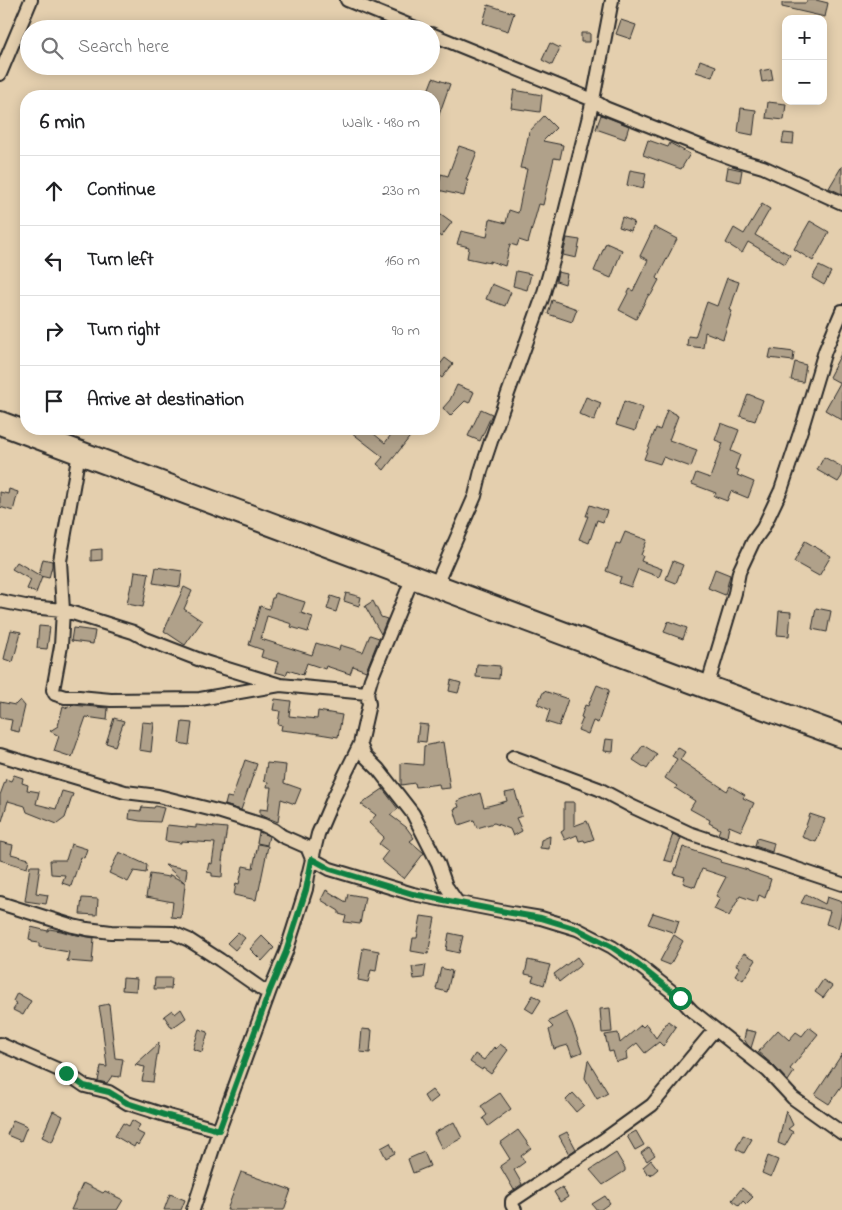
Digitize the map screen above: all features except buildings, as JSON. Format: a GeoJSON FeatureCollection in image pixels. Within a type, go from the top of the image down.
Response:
{"type":"FeatureCollection","features":[{"type":"Feature","properties":{"kind":"highway"},"geometry":{"type":"LineString","coordinates":[[0,423],[20,431]]}},
{"type":"Feature","properties":{"kind":"highway"},"geometry":{"type":"LineString","coordinates":[[32,435],[842,736]]}},
{"type":"Feature","properties":{"kind":"street"},"geometry":{"type":"LineString","coordinates":[[23,20],[31,0]]}},
{"type":"Feature","properties":{"kind":"street"},"geometry":{"type":"LineString","coordinates":[[347,0],[396,20]]}},
{"type":"Feature","properties":{"kind":"street"},"geometry":{"type":"LineString","coordinates":[[436,585],[475,496],[485,458],[543,296],[593,100],[612,0]]}},
{"type":"Feature","properties":{"kind":"street"},"geometry":{"type":"LineString","coordinates":[[0,74],[20,26]]}},
{"type":"Feature","properties":{"kind":"street"},"geometry":{"type":"LineString","coordinates":[[440,38],[593,100],[605,108],[717,152],[763,167],[842,203]]}},
{"type":"Feature","properties":{"kind":"street"},"geometry":{"type":"LineString","coordinates":[[707,687],[733,602],[739,572],[781,490],[824,352],[842,313]]}},
{"type":"Feature","properties":{"kind":"street"},"geometry":{"type":"LineString","coordinates":[[79,453],[60,561],[63,610],[61,646],[53,690],[55,694],[65,697],[111,700],[200,699],[280,685]]}},
{"type":"Feature","properties":{"kind":"street"},"geometry":{"type":"LineString","coordinates":[[193,1210],[219,1130],[298,916],[306,890],[318,834],[360,744],[369,704],[367,693],[379,657],[413,577]]}},
{"type":"Feature","properties":{"kind":"street"},"geometry":{"type":"LineString","coordinates":[[0,601],[30,607],[63,610],[133,632],[146,639],[208,663],[280,685],[367,693]]}},
{"type":"Feature","properties":{"kind":"street"},"geometry":{"type":"LineString","coordinates":[[360,744],[365,756],[378,769],[413,814],[438,863],[446,886],[457,902]]}},
{"type":"Feature","properties":{"kind":"street"},"geometry":{"type":"LineString","coordinates":[[0,755],[125,792],[158,796],[263,825],[307,848],[312,859],[330,869],[368,882],[413,894],[541,918],[577,929],[612,947],[638,965],[680,998],[692,1011],[768,1071],[793,1098],[842,1133]]}},
{"type":"Feature","properties":{"kind":"street"},"geometry":{"type":"LineString","coordinates":[[513,757],[599,789],[689,833],[842,884]]}},
{"type":"Feature","properties":{"kind":"street"},"geometry":{"type":"LineString","coordinates":[[0,904],[87,929],[111,932],[173,933],[220,960],[263,990],[270,990]]}},
{"type":"Feature","properties":{"kind":"street"},"geometry":{"type":"LineString","coordinates":[[515,1210],[512,1201],[652,1105],[715,1029]]}},
{"type":"Feature","properties":{"kind":"street"},"geometry":{"type":"LineString","coordinates":[[0,1044],[66,1073],[84,1086],[109,1092],[127,1103],[219,1130]]}},
{"type":"Feature","properties":{"kind":"route"},"geometry":{"type":"LineString","coordinates":[[66,1073],[84,1086],[109,1092],[127,1103],[219,1130],[270,990],[286,952],[306,890],[312,859],[330,869],[413,894],[541,918],[577,929],[612,947],[680,998]]}}]}
